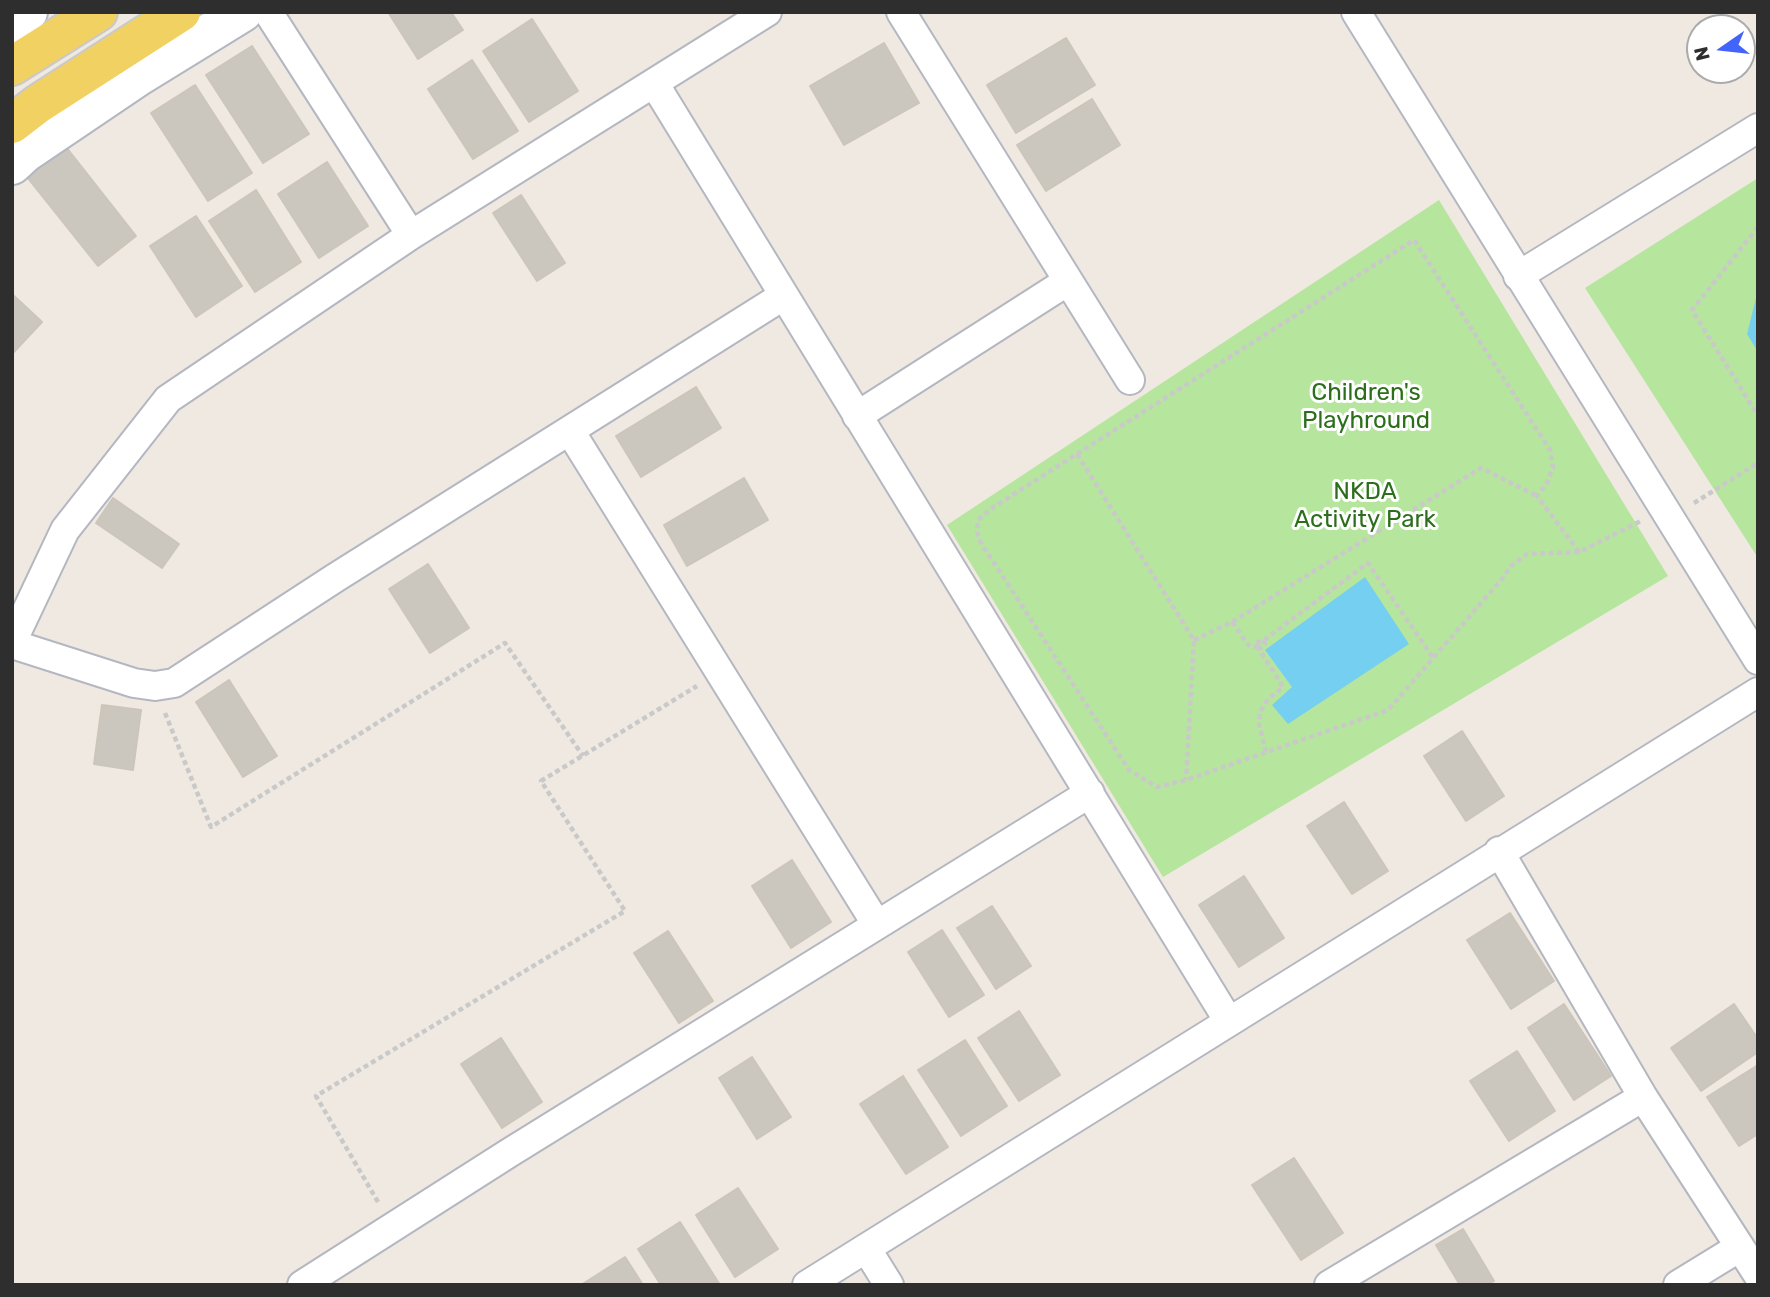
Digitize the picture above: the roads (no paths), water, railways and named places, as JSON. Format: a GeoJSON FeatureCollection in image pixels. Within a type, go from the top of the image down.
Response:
{"type":"FeatureCollection","features":[{"type":"Feature","properties":{"kind":"main road"},"geometry":{"type":"LineString","coordinates":[[12,66],[98,12]]}},
{"type":"Feature","properties":{"kind":"main road"},"geometry":{"type":"LineString","coordinates":[[12,124],[38,104],[181,12]]}},
{"type":"Feature","properties":{"kind":"street"},"geometry":{"type":"LineString","coordinates":[[12,25],[28,12]]}},
{"type":"Feature","properties":{"kind":"street"},"geometry":{"type":"LineString","coordinates":[[12,165],[24,153],[139,76],[243,12]]}},
{"type":"Feature","properties":{"kind":"street"},"geometry":{"type":"LineString","coordinates":[[268,12],[411,235]]}},
{"type":"Feature","properties":{"kind":"street"},"geometry":{"type":"LineString","coordinates":[[767,12],[411,235],[168,399],[65,530],[12,643],[134,683],[155,686],[174,683],[335,578],[783,296]]}},
{"type":"Feature","properties":{"kind":"street"},"geometry":{"type":"LineString","coordinates":[[901,12],[1130,380]]}},
{"type":"Feature","properties":{"kind":"street"},"geometry":{"type":"LineString","coordinates":[[1356,12],[1758,660]]}},
{"type":"Feature","properties":{"kind":"street"},"geometry":{"type":"LineString","coordinates":[[654,83],[1228,1020]]}},
{"type":"Feature","properties":{"kind":"street"},"geometry":{"type":"LineString","coordinates":[[1518,276],[1758,128]]}},
{"type":"Feature","properties":{"kind":"street"},"geometry":{"type":"LineString","coordinates":[[857,415],[1068,281]]}},
{"type":"Feature","properties":{"kind":"street"},"geometry":{"type":"LineString","coordinates":[[570,431],[877,925]]}},
{"type":"Feature","properties":{"kind":"street"},"geometry":{"type":"LineString","coordinates":[[807,1285],[1758,691]]}},
{"type":"Feature","properties":{"kind":"street"},"geometry":{"type":"LineString","coordinates":[[302,1285],[1090,793]]}},
{"type":"Feature","properties":{"kind":"street"},"geometry":{"type":"LineString","coordinates":[[1499,851],[1643,1097],[1758,1275]]}},
{"type":"Feature","properties":{"kind":"street"},"geometry":{"type":"LineString","coordinates":[[1329,1285],[1643,1097]]}},
{"type":"Feature","properties":{"kind":"street"},"geometry":{"type":"LineString","coordinates":[[1678,1285],[1740,1247]]}},
{"type":"Feature","properties":{"kind":"street"},"geometry":{"type":"LineString","coordinates":[[866,1248],[889,1285]]}},
{"type":"Feature","properties":{"kind":"water"},"geometry":{"type":"Polygon","coordinates":[[[1758,290],[1758,352],[1747,334],[1758,290]]]}},
{"type":"Feature","properties":{"kind":"water"},"geometry":{"type":"Polygon","coordinates":[[[1365,577],[1409,644],[1288,724],[1272,705],[1292,687],[1265,650],[1365,577]]]}},
{"type":"Feature","properties":{"kind":"park label","name":"Children's Playhround"},"geometry":{"type":"Point","coordinates":[1366,407]}},
{"type":"Feature","properties":{"kind":"park label","name":"NKDA Activity Park"},"geometry":{"type":"Point","coordinates":[1365,506]}}]}
